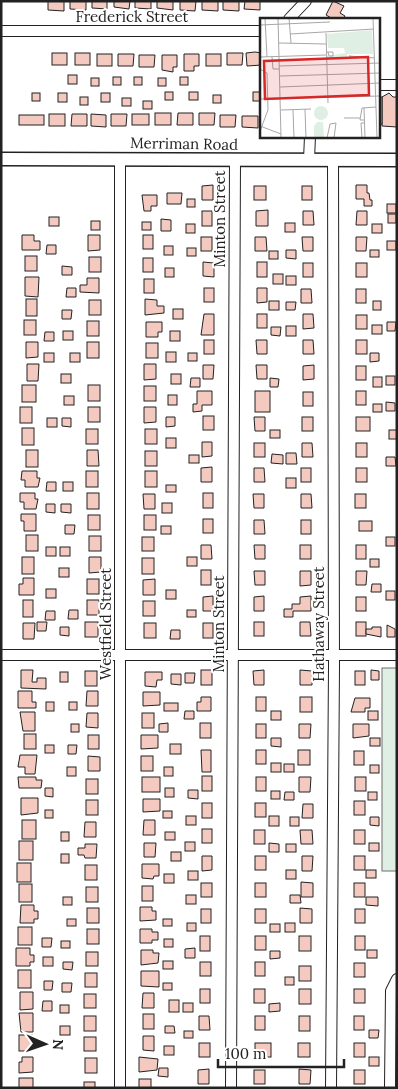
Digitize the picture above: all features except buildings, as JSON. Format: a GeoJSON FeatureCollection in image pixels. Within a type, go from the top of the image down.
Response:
{"type":"FeatureCollection","features":[{"type":"Feature","properties":{"kind":"main road","name":"Merriman Road"},"geometry":{"type":"LineString","coordinates":[[1,159],[397,160]]}},
{"type":"Feature","properties":{"kind":"street"},"geometry":{"type":"LineString","coordinates":[[290,18],[303,5]]}},
{"type":"Feature","properties":{"kind":"street","name":"Frederick Street"},"geometry":{"type":"LineString","coordinates":[[1,31],[260,31]]}},
{"type":"Feature","properties":{"kind":"street"},"geometry":{"type":"LineString","coordinates":[[380,85],[397,85]]}},
{"type":"Feature","properties":{"kind":"street"},"geometry":{"type":"LineString","coordinates":[[309,160],[310,138]]}},
{"type":"Feature","properties":{"kind":"street","name":"Westfield Street"},"geometry":{"type":"LineString","coordinates":[[120,160],[120,1088]]}},
{"type":"Feature","properties":{"kind":"street","name":"Hathaway Street"},"geometry":{"type":"LineString","coordinates":[[330,1088],[333,655],[333,160]]}},
{"type":"Feature","properties":{"kind":"street","name":"Minton Street"},"geometry":{"type":"LineString","coordinates":[[230,1088],[234,656],[235,161]]}},
{"type":"Feature","properties":{"kind":"street"},"geometry":{"type":"LineString","coordinates":[[1,655],[397,655]]}},
{"type":"Feature","properties":{"kind":"street"},"geometry":{"type":"LineString","coordinates":[[390,1088],[392,992],[397,979]]}},
{"type":"Feature","properties":{"kind":"green space"},"geometry":{"type":"Polygon","coordinates":[[[382,668],[397,668],[397,871],[382,871],[382,668]]]}}]}
